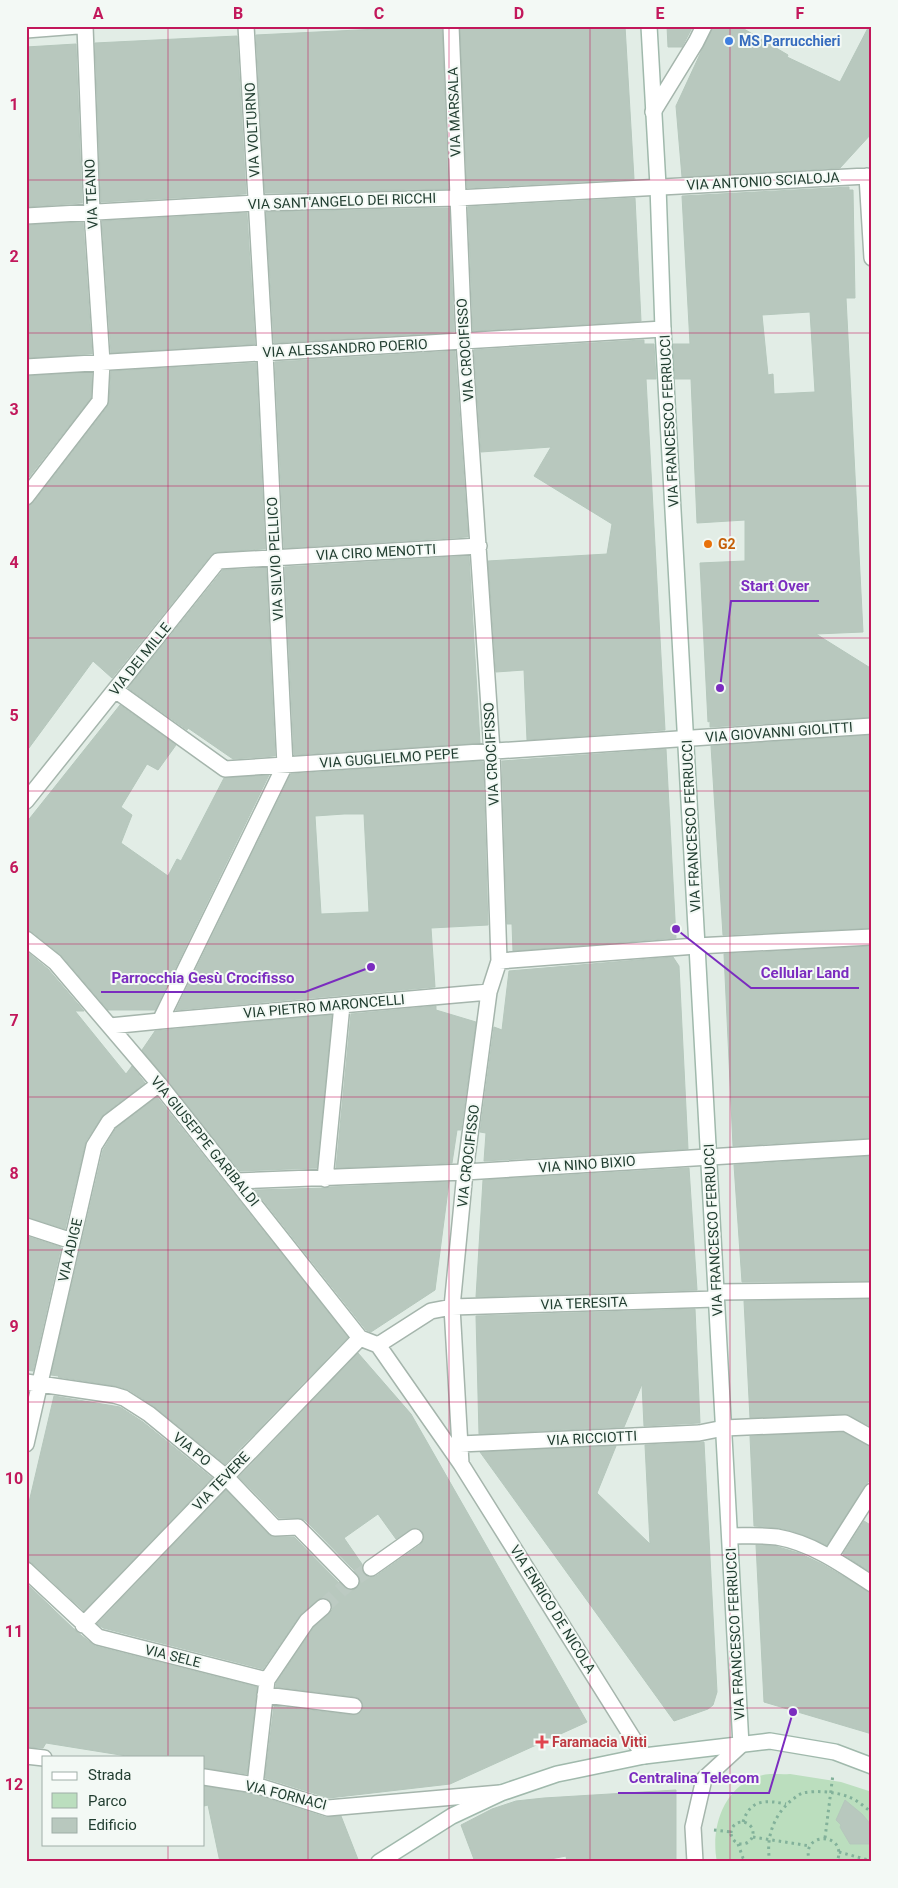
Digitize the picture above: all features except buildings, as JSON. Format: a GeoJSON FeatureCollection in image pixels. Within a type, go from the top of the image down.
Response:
{"type":"FeatureCollection","features":[{"type":"Feature","properties":{"kind":"street"},"geometry":{"type":"LineString","coordinates":[[26,30],[78,26]]}},
{"type":"Feature","properties":{"kind":"street","name":"VIA TEANO"},"geometry":{"type":"LineString","coordinates":[[26,497],[100,401],[102,362],[92,212],[85,26]]}},
{"type":"Feature","properties":{"kind":"street","name":"VIA VOLTURNO"},"geometry":{"type":"LineString","coordinates":[[246,26],[265,353]]}},
{"type":"Feature","properties":{"kind":"street","name":"VIA MARSALA"},"geometry":{"type":"LineString","coordinates":[[451,26],[457,198]]}},
{"type":"Feature","properties":{"kind":"street","name":"VIA FRANCESCO FERRUCCI"},"geometry":{"type":"LineString","coordinates":[[649,26],[687,738],[696,946],[741,1744]]}},
{"type":"Feature","properties":{"kind":"street"},"geometry":{"type":"LineString","coordinates":[[653,112],[704,26]]}},
{"type":"Feature","properties":{"kind":"street"},"geometry":{"type":"LineString","coordinates":[[870,173],[872,258]]}},
{"type":"Feature","properties":{"kind":"street","name":"VIA ANTONIO SCIALOJA"},"geometry":{"type":"LineString","coordinates":[[658,186],[870,173]]}},
{"type":"Feature","properties":{"kind":"street","name":"VIA SANT'ANGELO DEI RICCHI"},"geometry":{"type":"LineString","coordinates":[[26,216],[257,202],[457,198],[658,186]]}},
{"type":"Feature","properties":{"kind":"street","name":"VIA CROCIFISSO"},"geometry":{"type":"LineString","coordinates":[[457,198],[464,341],[492,751],[500,961],[489,992],[464,1172],[452,1308],[461,1464]]}},
{"type":"Feature","properties":{"kind":"street","name":"VIA ALESSANDRO POERIO"},"geometry":{"type":"LineString","coordinates":[[26,368],[664,329]]}},
{"type":"Feature","properties":{"kind":"street","name":"VIA SILVIO PELLICO"},"geometry":{"type":"LineString","coordinates":[[265,353],[285,765]]}},
{"type":"Feature","properties":{"kind":"street","name":"VIA CIRO MENOTTI"},"geometry":{"type":"LineString","coordinates":[[274,558],[478,546]]}},
{"type":"Feature","properties":{"kind":"street","name":"VIA DEI MILLE"},"geometry":{"type":"LineString","coordinates":[[26,802],[218,561],[274,558]]}},
{"type":"Feature","properties":{"kind":"street","name":"VIA GUGLIELMO PEPE"},"geometry":{"type":"LineString","coordinates":[[115,690],[225,769],[687,738]]}},
{"type":"Feature","properties":{"kind":"street","name":"VIA GIOVANNI GIOLITTI"},"geometry":{"type":"LineString","coordinates":[[687,738],[872,726]]}},
{"type":"Feature","properties":{"kind":"street"},"geometry":{"type":"LineString","coordinates":[[160,1021],[285,765]]}},
{"type":"Feature","properties":{"kind":"street"},"geometry":{"type":"LineString","coordinates":[[500,961],[696,946],[872,937]]}},
{"type":"Feature","properties":{"kind":"street","name":"VIA GIUSEPPE GARIBALDI"},"geometry":{"type":"LineString","coordinates":[[26,939],[55,962],[159,1084],[360,1338]]}},
{"type":"Feature","properties":{"kind":"street","name":"VIA PIETRO MARONCELLI"},"geometry":{"type":"LineString","coordinates":[[110,1026],[489,992]]}},
{"type":"Feature","properties":{"kind":"street"},"geometry":{"type":"LineString","coordinates":[[325,1179],[342,1005]]}},
{"type":"Feature","properties":{"kind":"street","name":"VIA ADIGE"},"geometry":{"type":"LineString","coordinates":[[26,1444],[33,1383],[72,1241],[94,1146],[109,1122],[159,1084]]}},
{"type":"Feature","properties":{"kind":"street","name":"VIA NINO BIXIO"},"geometry":{"type":"LineString","coordinates":[[237,1182],[464,1172],[872,1147]]}},
{"type":"Feature","properties":{"kind":"street"},"geometry":{"type":"LineString","coordinates":[[26,1226],[72,1241]]}},
{"type":"Feature","properties":{"kind":"street","name":"VIA TERESITA"},"geometry":{"type":"LineString","coordinates":[[378,1345],[431,1311],[452,1308],[872,1290]]}},
{"type":"Feature","properties":{"kind":"street"},"geometry":{"type":"LineString","coordinates":[[360,1338],[378,1345]]}},
{"type":"Feature","properties":{"kind":"street","name":"VIA TEVERE"},"geometry":{"type":"LineString","coordinates":[[83,1625],[360,1338]]}},
{"type":"Feature","properties":{"kind":"street","name":"VIA ENRICO DE NICOLA"},"geometry":{"type":"LineString","coordinates":[[378,1345],[461,1464],[644,1756]]}},
{"type":"Feature","properties":{"kind":"street","name":"VIA PO"},"geometry":{"type":"LineString","coordinates":[[33,1383],[124,1398],[148,1414],[226,1477],[275,1528],[298,1527],[352,1581]]}},
{"type":"Feature","properties":{"kind":"street","name":"VIA RICCIOTTI"},"geometry":{"type":"LineString","coordinates":[[460,1444],[699,1434],[724,1428],[845,1423],[872,1438]]}},
{"type":"Feature","properties":{"kind":"street"},"geometry":{"type":"LineString","coordinates":[[830,1557],[872,1491]]}},
{"type":"Feature","properties":{"kind":"street"},"geometry":{"type":"LineString","coordinates":[[730,1536],[755,1535],[779,1538],[830,1557],[872,1584]]}},
{"type":"Feature","properties":{"kind":"street"},"geometry":{"type":"LineString","coordinates":[[371,1568],[415,1537]]}},
{"type":"Feature","properties":{"kind":"street","name":"VIA SELE"},"geometry":{"type":"LineString","coordinates":[[26,1570],[98,1638],[266,1688],[354,1706]]}},
{"type":"Feature","properties":{"kind":"street"},"geometry":{"type":"LineString","coordinates":[[255,1786],[266,1688],[307,1621],[323,1607]]}},
{"type":"Feature","properties":{"kind":"street"},"geometry":{"type":"LineString","coordinates":[[379,1862],[452,1816],[502,1792],[557,1774],[644,1756],[770,1741],[835,1752],[872,1766]]}},
{"type":"Feature","properties":{"kind":"street"},"geometry":{"type":"LineString","coordinates":[[695,1862],[693,1827],[704,1779],[741,1744]]}},
{"type":"Feature","properties":{"kind":"street"},"geometry":{"type":"LineString","coordinates":[[26,1756],[42,1758]]}},
{"type":"Feature","properties":{"kind":"street","name":"VIA FORNACI"},"geometry":{"type":"LineString","coordinates":[[205,1777],[255,1786],[328,1808],[502,1792]]}},
{"type":"Feature","properties":{"kind":"path"},"geometry":{"type":"LineString","coordinates":[[825,1838],[835,1752]]}},
{"type":"Feature","properties":{"kind":"path"},"geometry":{"type":"LineString","coordinates":[[770,1862],[768,1853],[769,1840],[775,1819],[786,1804],[800,1793],[813,1792],[849,1797],[872,1812]]}},
{"type":"Feature","properties":{"kind":"path"},"geometry":{"type":"LineString","coordinates":[[743,1822],[752,1806],[761,1802],[771,1801],[786,1804]]}},
{"type":"Feature","properties":{"kind":"path"},"geometry":{"type":"LineString","coordinates":[[738,1844],[748,1843],[753,1838],[754,1830],[752,1826],[743,1822],[734,1825],[731,1832],[732,1839],[738,1844],[743,1858],[747,1862]]}},
{"type":"Feature","properties":{"kind":"path"},"geometry":{"type":"LineString","coordinates":[[753,1838],[810,1846]]}},
{"type":"Feature","properties":{"kind":"path"},"geometry":{"type":"LineString","coordinates":[[810,1862],[808,1851],[810,1846],[816,1840],[825,1838],[835,1842],[839,1852],[837,1862]]}},
{"type":"Feature","properties":{"kind":"path"},"geometry":{"type":"LineString","coordinates":[[839,1852],[872,1861]]}},
{"type":"Feature","properties":{"kind":"green space"},"geometry":{"type":"Polygon","coordinates":[[[790,1774],[841,1782],[872,1792],[872,1862],[717,1862],[715,1849],[718,1821],[729,1797],[738,1787],[763,1775],[790,1774]]]}},
{"type":"Feature","properties":{"kind":"tunnel"},"geometry":{"type":"LineString","coordinates":[[323,1607],[351,1581],[371,1568]]}},
{"type":"Feature","properties":{"kind":"place","name":"MS Parrucchieri"},"geometry":{"type":"Point","coordinates":[729,41]}},
{"type":"Feature","properties":{"kind":"place","name":"G2"},"geometry":{"type":"Point","coordinates":[708,544]}},
{"type":"Feature","properties":{"kind":"place","name":"Start Over"},"geometry":{"type":"Point","coordinates":[720,688]}},
{"type":"Feature","properties":{"kind":"place","name":"Cellular Land"},"geometry":{"type":"Point","coordinates":[676,929]}},
{"type":"Feature","properties":{"kind":"place","name":"Parrocchia Gesù Crocifisso"},"geometry":{"type":"Point","coordinates":[371,967]}},
{"type":"Feature","properties":{"kind":"place","name":"Centralina Telecom"},"geometry":{"type":"Point","coordinates":[793,1712]}},
{"type":"Feature","properties":{"kind":"place","name":"Faramacia Vitti"},"geometry":{"type":"Point","coordinates":[542,1742]}}]}
